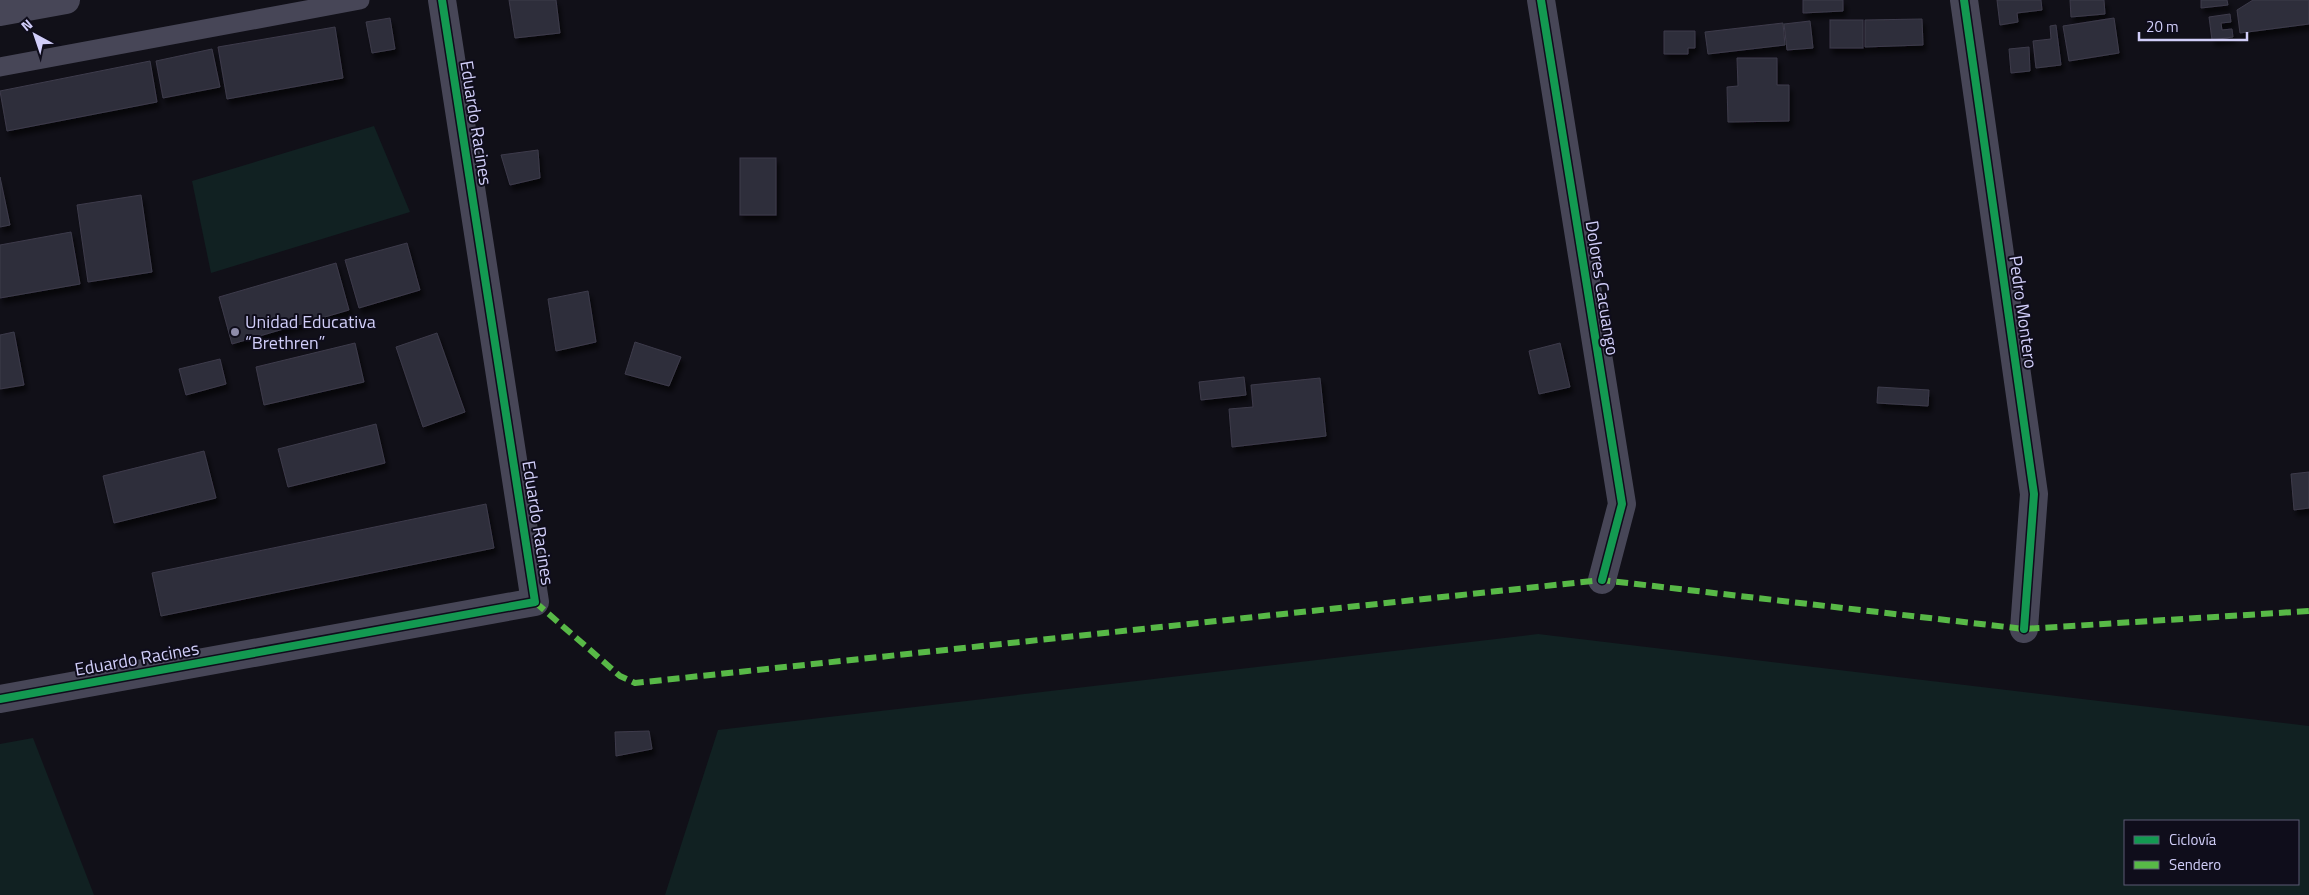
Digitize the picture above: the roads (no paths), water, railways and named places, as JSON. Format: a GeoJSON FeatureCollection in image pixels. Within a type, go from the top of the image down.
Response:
{"type":"FeatureCollection","features":[{"type":"Feature","properties":{"kind":"street"},"geometry":{"type":"LineString","coordinates":[[0,12],[66,0]]}},
{"type":"Feature","properties":{"kind":"street","name":"Eduardo Racines"},"geometry":{"type":"LineString","coordinates":[[0,699],[535,602],[442,0]]}},
{"type":"Feature","properties":{"kind":"street","name":"Dolores Cacuango"},"geometry":{"type":"LineString","coordinates":[[1541,0],[1622,504],[1602,580]]}},
{"type":"Feature","properties":{"kind":"street","name":"Pedro Montero"},"geometry":{"type":"LineString","coordinates":[[1964,0],[2034,494],[2024,629]]}},
{"type":"Feature","properties":{"kind":"lane"},"geometry":{"type":"LineString","coordinates":[[0,67],[360,0]]}},
{"type":"Feature","properties":{"kind":"place","name":"Unidad Educativa “Brethren”"},"geometry":{"type":"Point","coordinates":[235,332]}}]}
